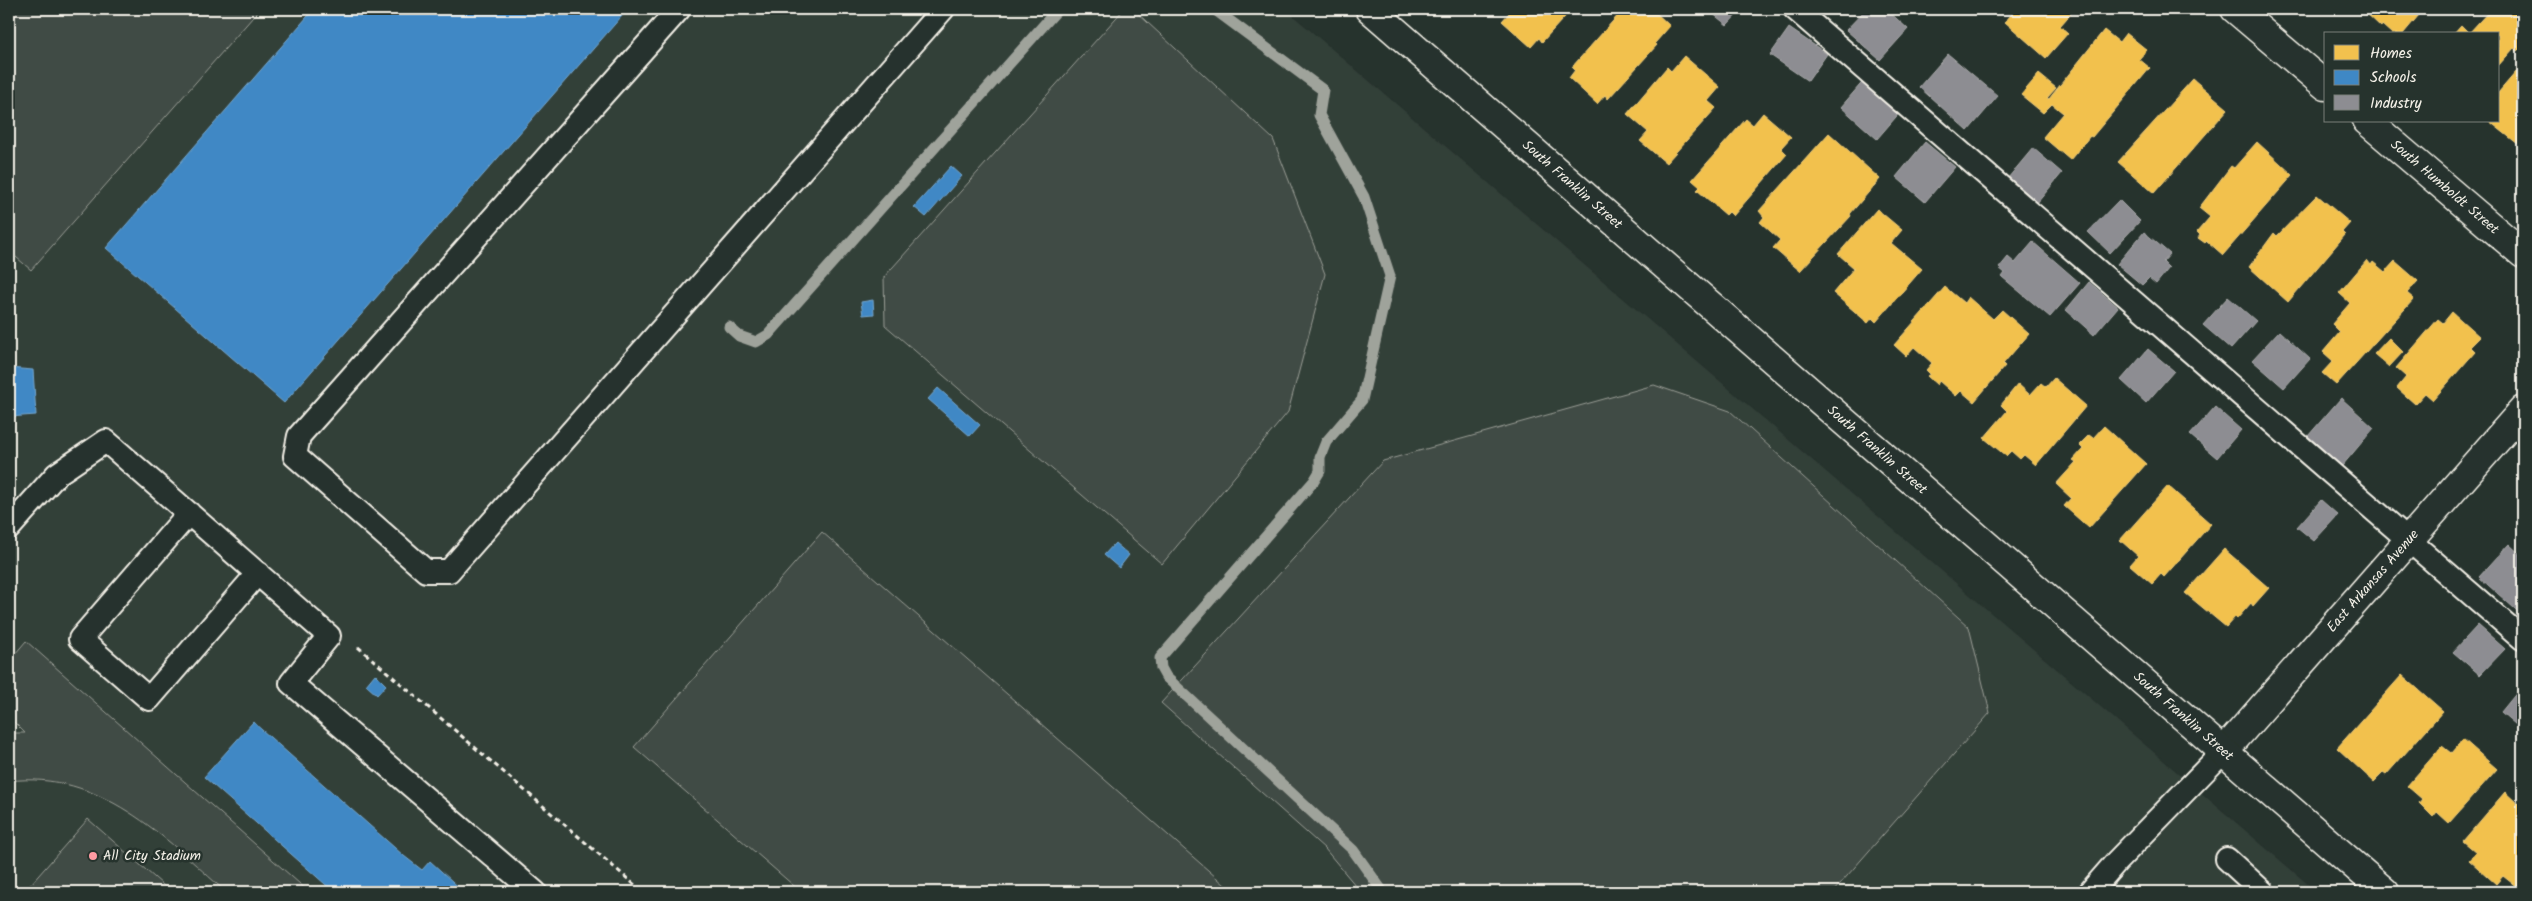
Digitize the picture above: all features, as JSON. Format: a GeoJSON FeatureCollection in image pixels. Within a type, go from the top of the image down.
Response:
{"type":"FeatureCollection","features":[{"type":"Feature","properties":{"kind":"street"},"geometry":{"type":"LineString","coordinates":[[2236,9],[2324,84]]}},
{"type":"Feature","properties":{"kind":"street","name":"South Franklin Street"},"geometry":{"type":"LineString","coordinates":[[1375,10],[2385,892]]}},
{"type":"Feature","properties":{"kind":"street","name":"South Humboldt Street"},"geometry":{"type":"LineString","coordinates":[[2368,122],[2523,254]]}},
{"type":"Feature","properties":{"kind":"street","name":"East Arkansas Avenue"},"geometry":{"type":"LineString","coordinates":[[2224,751],[2407,540],[2523,410]]}},
{"type":"Feature","properties":{"kind":"lane"},"geometry":{"type":"LineString","coordinates":[[679,9],[299,436],[296,456],[426,571],[448,571],[943,9]]}},
{"type":"Feature","properties":{"kind":"lane"},"geometry":{"type":"LineString","coordinates":[[1795,9],[2523,639]]}},
{"type":"Feature","properties":{"kind":"lane"},"geometry":{"type":"LineString","coordinates":[[9,528],[58,474],[106,441],[329,636],[291,683],[535,892]]}},
{"type":"Feature","properties":{"kind":"lane"},"geometry":{"type":"LineString","coordinates":[[189,514],[80,639],[149,700],[258,573]]}},
{"type":"Feature","properties":{"kind":"lane"},"geometry":{"type":"LineString","coordinates":[[2090,892],[2117,861],[2224,751]]}},
{"type":"Feature","properties":{"kind":"lane"},"geometry":{"type":"LineString","coordinates":[[2227,859],[2263,892]]}},
{"type":"Feature","properties":{"kind":"path"},"geometry":{"type":"LineString","coordinates":[[358,647],[643,892]]}},
{"type":"Feature","properties":{"kind":"shaded area"},"geometry":{"type":"Polygon","coordinates":[[[9,9],[1285,9],[2317,892],[9,892],[9,9]]]}},
{"type":"Feature","properties":{"kind":"shaded area"},"geometry":{"type":"Polygon","coordinates":[[[9,9],[260,9],[31,270],[9,251],[9,9]]]}},
{"type":"Feature","properties":{"kind":"shaded area"},"geometry":{"type":"Polygon","coordinates":[[[1124,9],[1133,9],[1273,139],[1325,274],[1288,412],[1162,564],[885,325],[884,277],[1124,9]]]}},
{"type":"Feature","properties":{"kind":"shaded area"},"geometry":{"type":"Polygon","coordinates":[[[1654,385],[1730,411],[1969,627],[1990,713],[1833,892],[1361,892],[1325,849],[1161,703],[1383,461],[1654,385]]]}},
{"type":"Feature","properties":{"kind":"shaded area"},"geometry":{"type":"Polygon","coordinates":[[[822,532],[1233,892],[801,892],[634,747],[822,532]]]}},
{"type":"Feature","properties":{"kind":"shaded area"},"geometry":{"type":"Polygon","coordinates":[[[26,641],[309,892],[226,892],[154,830],[128,812],[101,797],[73,786],[42,780],[9,781],[9,733],[25,733],[9,717],[9,661],[26,641]]]}},
{"type":"Feature","properties":{"kind":"shaded area","name":"All City Stadium"},"geometry":{"type":"Polygon","coordinates":[[[88,819],[171,892],[24,892],[88,819]]]}},
{"type":"Feature","properties":{"kind":"building: Homes"},"geometry":{"type":"Polygon","coordinates":[[[1508,9],[1572,9],[1542,42],[1539,38],[1531,47],[1502,21],[1510,12],[1508,9]]]}},
{"type":"Feature","properties":{"kind":"building: Homes"},"geometry":{"type":"Polygon","coordinates":[[[1628,9],[1652,9],[1670,26],[1655,43],[1657,45],[1608,99],[1605,95],[1597,104],[1569,78],[1575,70],[1572,67],[1621,12],[1623,14],[1628,9]]]}},
{"type":"Feature","properties":{"kind":"building: Homes"},"geometry":{"type":"Polygon","coordinates":[[[2016,9],[2075,9],[2060,26],[2068,33],[2046,58],[2005,22],[2016,9]]]}},
{"type":"Feature","properties":{"kind":"building: Homes"},"geometry":{"type":"Polygon","coordinates":[[[2362,9],[2424,9],[2405,32],[2390,32],[2382,25],[2381,27],[2362,9]]]}},
{"type":"Feature","properties":{"kind":"building: Homes"},"geometry":{"type":"Polygon","coordinates":[[[2491,9],[2502,11],[2516,9],[2523,15],[2516,22],[2523,29],[2523,38],[2518,44],[2522,47],[2518,51],[2514,48],[2500,64],[2500,32],[2470,32],[2491,9]]]}},
{"type":"Feature","properties":{"kind":"building: Homes"},"geometry":{"type":"Polygon","coordinates":[[[2461,25],[2468,32],[2455,32],[2461,25]]]}},
{"type":"Feature","properties":{"kind":"building: Homes"},"geometry":{"type":"Polygon","coordinates":[[[2104,30],[2119,42],[2126,33],[2147,50],[2139,59],[2150,68],[2092,137],[2090,136],[2070,160],[2043,137],[2063,113],[2052,104],[2043,113],[2021,95],[2039,74],[2056,88],[2047,98],[2049,99],[2104,30]]]}},
{"type":"Feature","properties":{"kind":"building: Homes"},"geometry":{"type":"Polygon","coordinates":[[[1684,56],[1720,87],[1708,101],[1716,108],[1666,163],[1640,141],[1648,132],[1627,114],[1667,67],[1671,71],[1684,56]]]}},
{"type":"Feature","properties":{"kind":"building: Homes"},"geometry":{"type":"Polygon","coordinates":[[[2523,64],[2523,148],[2490,122],[2500,122],[2500,91],[2523,64]]]}},
{"type":"Feature","properties":{"kind":"building: Homes"},"geometry":{"type":"Polygon","coordinates":[[[2193,79],[2228,109],[2154,193],[2118,162],[2193,79]]]}},
{"type":"Feature","properties":{"kind":"building: Homes"},"geometry":{"type":"Polygon","coordinates":[[[1763,113],[1791,137],[1781,148],[1787,154],[1733,216],[1729,212],[1726,215],[1697,190],[1700,187],[1692,180],[1746,119],[1753,125],[1763,113]]]}},
{"type":"Feature","properties":{"kind":"building: Homes"},"geometry":{"type":"Polygon","coordinates":[[[1829,133],[1880,179],[1850,214],[1851,216],[1800,271],[1773,248],[1780,240],[1760,222],[1764,217],[1759,211],[1829,133]]]}},
{"type":"Feature","properties":{"kind":"building: Homes"},"geometry":{"type":"Polygon","coordinates":[[[2257,142],[2293,175],[2223,255],[2207,241],[2205,243],[2198,238],[2200,235],[2197,232],[2210,217],[2199,208],[2231,166],[2234,168],[2257,142]]]}},
{"type":"Feature","properties":{"kind":"building: Homes"},"geometry":{"type":"Polygon","coordinates":[[[2317,195],[2350,223],[2342,232],[2345,235],[2288,302],[2249,267],[2274,233],[2277,236],[2317,195]]]}},
{"type":"Feature","properties":{"kind":"building: Homes"},"geometry":{"type":"Polygon","coordinates":[[[1877,209],[1902,230],[1891,243],[1922,269],[1876,322],[1872,318],[1868,323],[1833,293],[1854,268],[1838,254],[1877,209]]]}},
{"type":"Feature","properties":{"kind":"building: Homes"},"geometry":{"type":"Polygon","coordinates":[[[2367,260],[2371,265],[2373,262],[2385,272],[2395,261],[2418,281],[2407,293],[2414,299],[2336,385],[2322,373],[2333,361],[2323,352],[2340,332],[2332,324],[2350,303],[2339,293],[2367,260]]]}},
{"type":"Feature","properties":{"kind":"building: Homes"},"geometry":{"type":"Polygon","coordinates":[[[1945,287],[1964,303],[1968,297],[1993,319],[2002,310],[2029,334],[1974,402],[1961,391],[1956,396],[1939,381],[1937,385],[1927,376],[1930,374],[1926,370],[1932,363],[1914,347],[1906,356],[1894,345],[1945,287]]]}},
{"type":"Feature","properties":{"kind":"building: Homes"},"geometry":{"type":"Polygon","coordinates":[[[2452,312],[2480,337],[2470,347],[2475,352],[2433,400],[2425,393],[2415,404],[2397,388],[2406,377],[2396,368],[2438,319],[2443,323],[2452,312]]]}},
{"type":"Feature","properties":{"kind":"building: Homes"},"geometry":{"type":"Polygon","coordinates":[[[2389,338],[2403,352],[2389,367],[2374,354],[2389,338]]]}},
{"type":"Feature","properties":{"kind":"building: Homes"},"geometry":{"type":"Polygon","coordinates":[[[2054,378],[2086,406],[2036,465],[2024,455],[2020,459],[2011,451],[2006,456],[1984,438],[2007,411],[2001,405],[2018,384],[2030,395],[2041,383],[2046,387],[2054,378]]]}},
{"type":"Feature","properties":{"kind":"building: Homes"},"geometry":{"type":"Polygon","coordinates":[[[2104,426],[2146,464],[2089,528],[2064,506],[2071,498],[2056,484],[2076,462],[2073,460],[2083,449],[2079,445],[2089,435],[2093,438],[2104,426]]]}},
{"type":"Feature","properties":{"kind":"building: Homes"},"geometry":{"type":"Polygon","coordinates":[[[2168,486],[2211,524],[2164,577],[2161,574],[2152,584],[2130,565],[2138,556],[2120,540],[2168,486]]]}},
{"type":"Feature","properties":{"kind":"building: Homes"},"geometry":{"type":"Polygon","coordinates":[[[2224,549],[2269,588],[2253,606],[2251,603],[2237,619],[2235,617],[2226,627],[2185,593],[2224,549]]]}},
{"type":"Feature","properties":{"kind":"building: Homes"},"geometry":{"type":"Polygon","coordinates":[[[2402,675],[2443,711],[2386,775],[2383,773],[2374,782],[2337,748],[2402,675]]]}},
{"type":"Feature","properties":{"kind":"building: Homes"},"geometry":{"type":"Polygon","coordinates":[[[2463,739],[2497,769],[2449,823],[2437,812],[2433,817],[2419,803],[2422,799],[2407,786],[2442,746],[2451,753],[2463,739]]]}},
{"type":"Feature","properties":{"kind":"building: Homes"},"geometry":{"type":"Polygon","coordinates":[[[2505,792],[2518,804],[2521,801],[2523,803],[2523,880],[2517,887],[2503,876],[2496,884],[2469,860],[2476,852],[2463,841],[2505,792]]]}},
{"type":"Feature","properties":{"kind":"building: Schools"},"geometry":{"type":"Polygon","coordinates":[[[314,9],[628,9],[284,403],[106,248],[314,9]]]}},
{"type":"Feature","properties":{"kind":"building: Schools"},"geometry":{"type":"Polygon","coordinates":[[[951,166],[962,176],[926,217],[914,207],[951,166]]]}},
{"type":"Feature","properties":{"kind":"building: Schools"},"geometry":{"type":"Polygon","coordinates":[[[873,300],[874,314],[863,315],[861,302],[873,300]]]}},
{"type":"Feature","properties":{"kind":"building: Schools"},"geometry":{"type":"Polygon","coordinates":[[[9,368],[33,370],[36,415],[9,417],[9,368]]]}},
{"type":"Feature","properties":{"kind":"building: Schools"},"geometry":{"type":"Polygon","coordinates":[[[938,388],[980,425],[970,436],[928,399],[938,388]]]}},
{"type":"Feature","properties":{"kind":"building: Schools"},"geometry":{"type":"Polygon","coordinates":[[[1115,543],[1129,555],[1119,568],[1104,555],[1115,543]]]}},
{"type":"Feature","properties":{"kind":"building: Schools"},"geometry":{"type":"Polygon","coordinates":[[[375,674],[386,685],[377,695],[366,685],[375,674]]]}},
{"type":"Feature","properties":{"kind":"building: Schools"},"geometry":{"type":"Polygon","coordinates":[[[253,722],[404,856],[422,870],[430,861],[464,892],[334,892],[204,777],[253,722]]]}},
{"type":"Feature","properties":{"kind":"building: Industry"},"geometry":{"type":"Polygon","coordinates":[[[1707,9],[1742,9],[1727,25],[1707,9]]]}},
{"type":"Feature","properties":{"kind":"building: Industry"},"geometry":{"type":"Polygon","coordinates":[[[1866,9],[1886,9],[1908,29],[1880,60],[1846,30],[1866,9]]]}},
{"type":"Feature","properties":{"kind":"building: Industry"},"geometry":{"type":"Polygon","coordinates":[[[1789,28],[1827,54],[1808,81],[1770,55],[1789,28]]]}},
{"type":"Feature","properties":{"kind":"building: Industry"},"geometry":{"type":"Polygon","coordinates":[[[1948,54],[1998,96],[1968,131],[1919,87],[1948,54]]]}},
{"type":"Feature","properties":{"kind":"building: Industry"},"geometry":{"type":"Polygon","coordinates":[[[1866,78],[1902,110],[1877,139],[1841,107],[1866,78]]]}},
{"type":"Feature","properties":{"kind":"building: Industry"},"geometry":{"type":"Polygon","coordinates":[[[1925,142],[1955,167],[1925,202],[1896,177],[1925,142]]]}},
{"type":"Feature","properties":{"kind":"building: Industry"},"geometry":{"type":"Polygon","coordinates":[[[2033,148],[2062,173],[2037,203],[2008,178],[2033,148]]]}},
{"type":"Feature","properties":{"kind":"building: Industry"},"geometry":{"type":"Polygon","coordinates":[[[2119,200],[2140,221],[2110,253],[2088,232],[2119,200]]]}},
{"type":"Feature","properties":{"kind":"building: Industry"},"geometry":{"type":"Polygon","coordinates":[[[2144,232],[2170,254],[2163,262],[2169,268],[2156,284],[2149,278],[2142,285],[2117,264],[2144,232]]]}},
{"type":"Feature","properties":{"kind":"building: Industry"},"geometry":{"type":"Polygon","coordinates":[[[2033,242],[2080,283],[2050,317],[2002,277],[2005,273],[1999,268],[2008,257],[2015,263],[2033,242]]]}},
{"type":"Feature","properties":{"kind":"building: Industry"},"geometry":{"type":"Polygon","coordinates":[[[2089,282],[2118,307],[2094,335],[2066,310],[2089,282]]]}},
{"type":"Feature","properties":{"kind":"building: Industry"},"geometry":{"type":"Polygon","coordinates":[[[2228,297],[2256,321],[2231,349],[2203,325],[2228,297]]]}},
{"type":"Feature","properties":{"kind":"building: Industry"},"geometry":{"type":"Polygon","coordinates":[[[2279,331],[2310,359],[2284,388],[2252,360],[2279,331]]]}},
{"type":"Feature","properties":{"kind":"building: Industry"},"geometry":{"type":"Polygon","coordinates":[[[2148,349],[2174,371],[2146,403],[2121,380],[2148,349]]]}},
{"type":"Feature","properties":{"kind":"building: Industry"},"geometry":{"type":"Polygon","coordinates":[[[2341,398],[2374,428],[2342,466],[2308,436],[2341,398]]]}},
{"type":"Feature","properties":{"kind":"building: Industry"},"geometry":{"type":"Polygon","coordinates":[[[2215,407],[2241,430],[2217,458],[2190,435],[2215,407]]]}},
{"type":"Feature","properties":{"kind":"building: Industry"},"geometry":{"type":"Polygon","coordinates":[[[2321,500],[2338,515],[2314,541],[2297,527],[2321,500]]]}},
{"type":"Feature","properties":{"kind":"building: Industry"},"geometry":{"type":"Polygon","coordinates":[[[2509,544],[2523,557],[2523,616],[2479,577],[2509,544]]]}},
{"type":"Feature","properties":{"kind":"building: Industry"},"geometry":{"type":"Polygon","coordinates":[[[2478,625],[2505,649],[2480,675],[2453,652],[2478,625]]]}},
{"type":"Feature","properties":{"kind":"building: Industry"},"geometry":{"type":"Polygon","coordinates":[[[2523,685],[2523,731],[2501,712],[2523,685]]]}},
{"type":"Feature","properties":{"kind":"waterway"},"geometry":{"type":"LineString","coordinates":[[729,327],[739,336],[756,342],[768,335],[1058,9]]}},
{"type":"Feature","properties":{"kind":"waterway"},"geometry":{"type":"LineString","coordinates":[[1214,9],[1323,90],[1319,115],[1364,197],[1390,276],[1362,400],[1326,442],[1320,457],[1320,471],[1314,481],[1160,658],[1161,668],[1166,677],[1353,850],[1383,892]]}},
{"type":"Feature","properties":{"kind":"place","name":"All City Stadium"},"geometry":{"type":"Point","coordinates":[93,856]}}]}
